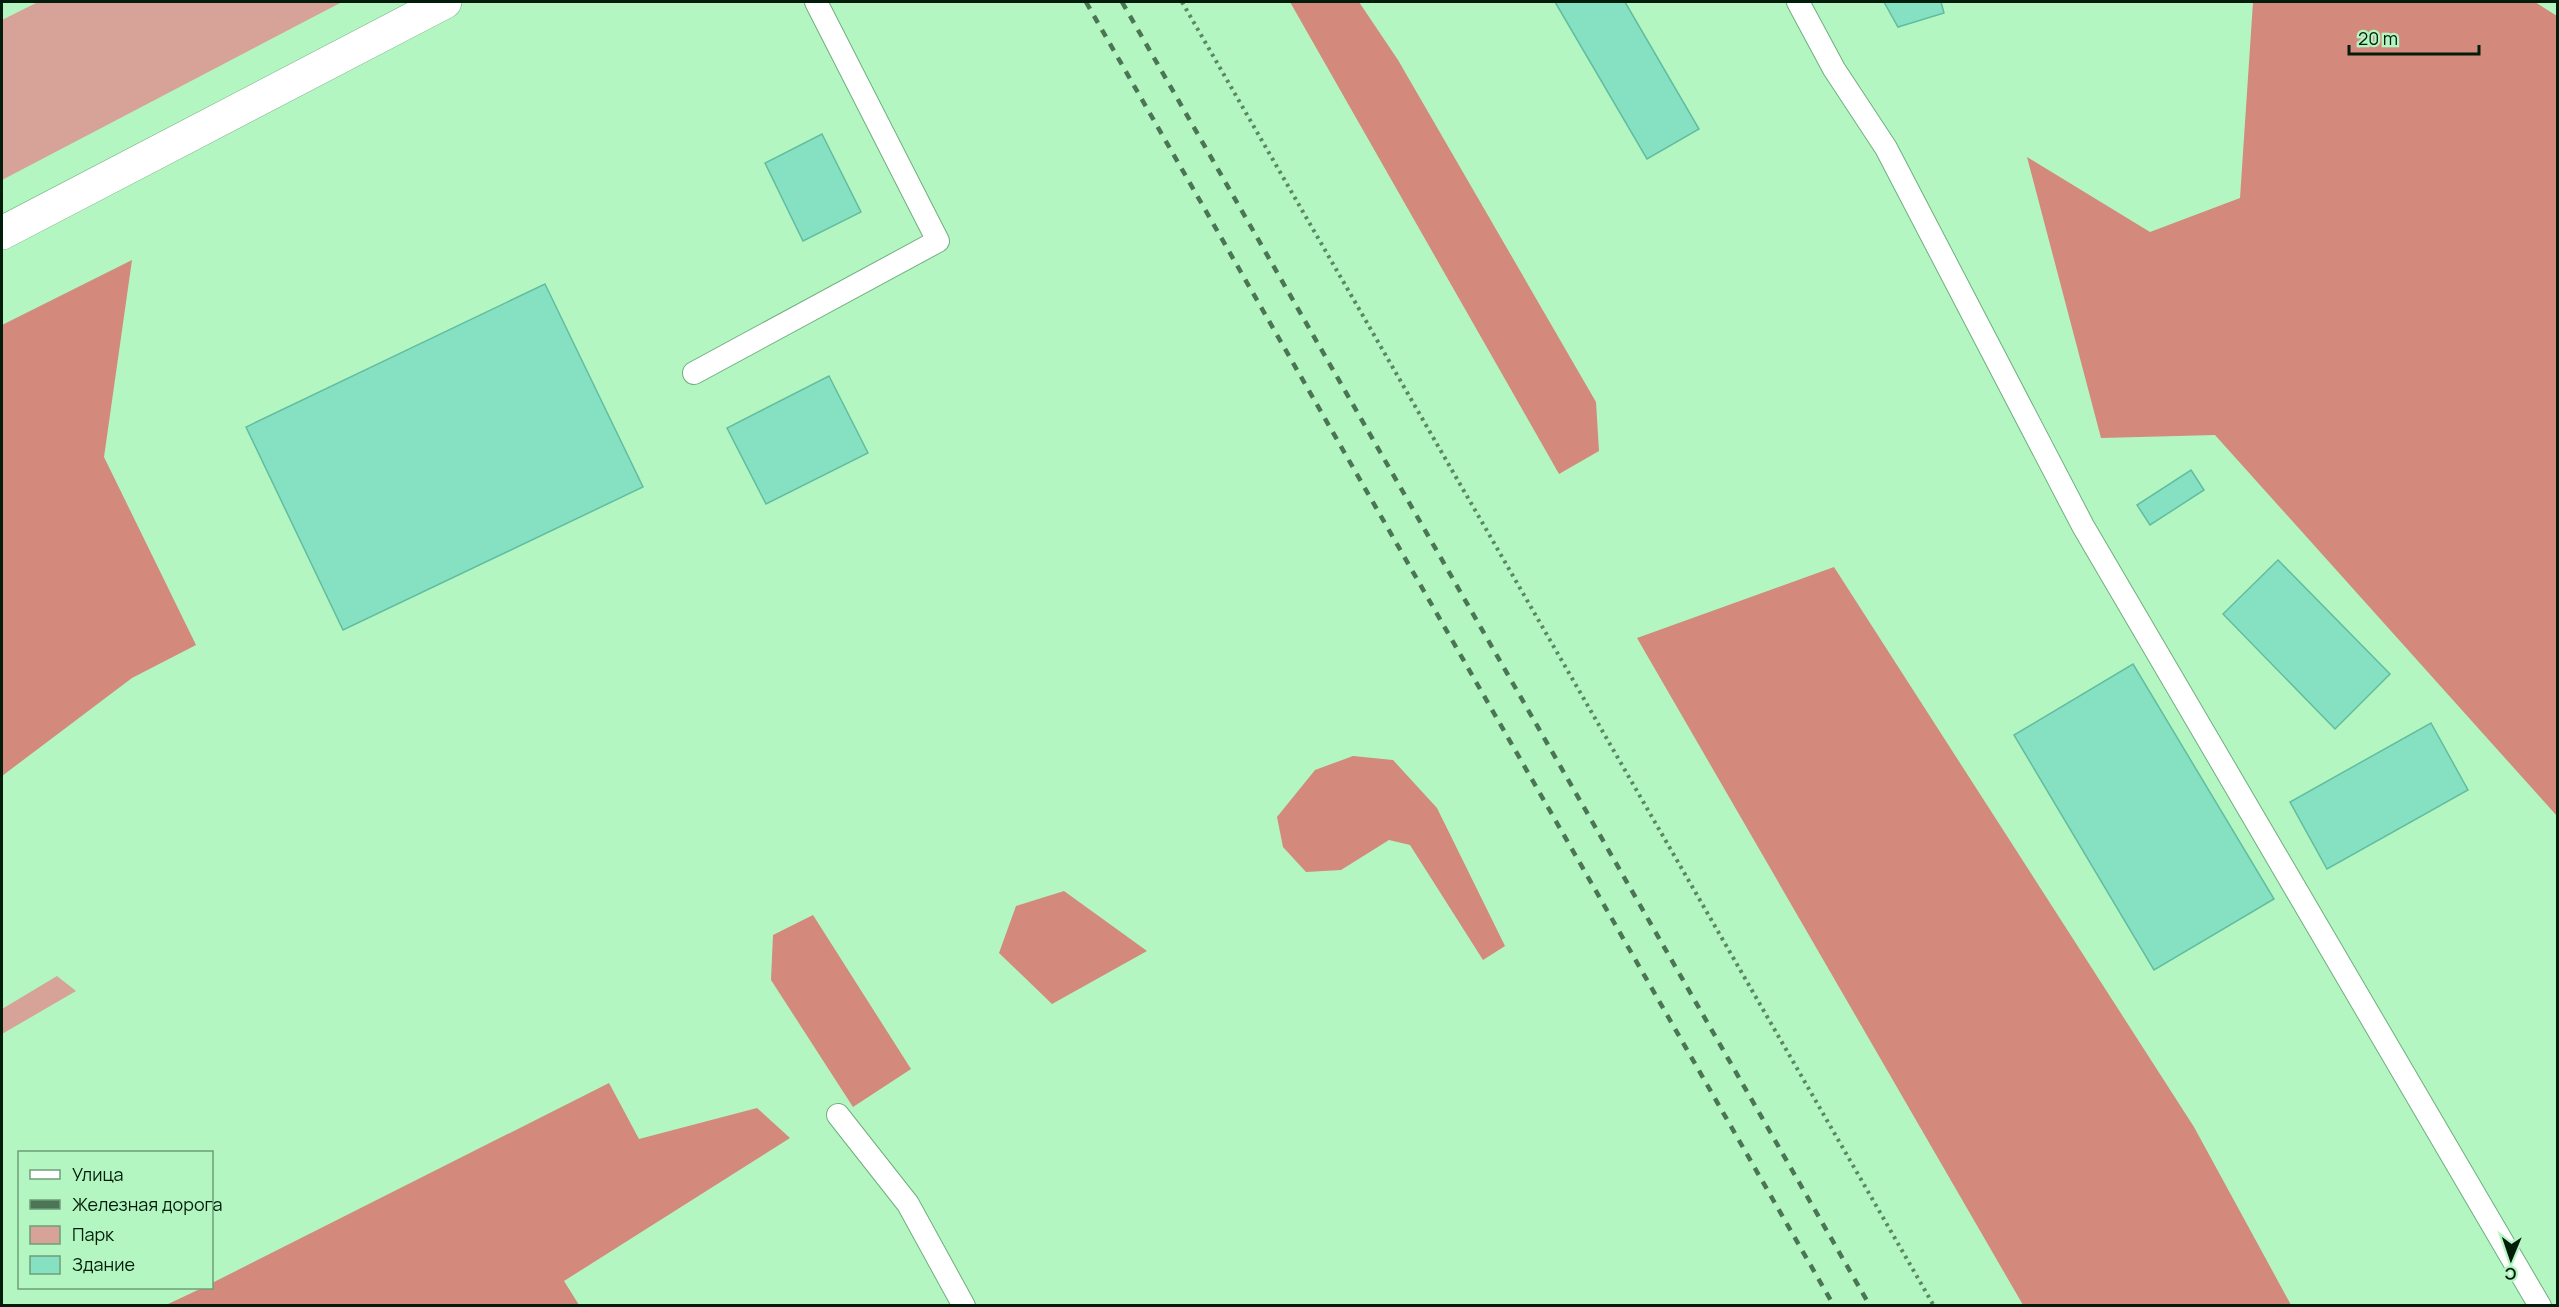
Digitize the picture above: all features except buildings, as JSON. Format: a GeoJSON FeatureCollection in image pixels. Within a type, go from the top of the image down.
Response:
{"type":"FeatureCollection","features":[{"type":"Feature","properties":{"kind":"main road"},"geometry":{"type":"LineString","coordinates":[[2,233],[445,2]]}},
{"type":"Feature","properties":{"kind":"lane"},"geometry":{"type":"LineString","coordinates":[[694,373],[938,241],[816,2]]}},
{"type":"Feature","properties":{"kind":"lane"},"geometry":{"type":"LineString","coordinates":[[1798,2],[1834,69],[1886,148],[2083,526],[2540,1305]]}},
{"type":"Feature","properties":{"kind":"lane"},"geometry":{"type":"LineString","coordinates":[[838,1115],[908,1204],[964,1305]]}},
{"type":"Feature","properties":{"kind":"path"},"geometry":{"type":"LineString","coordinates":[[1182,2],[1934,1305]]}},
{"type":"Feature","properties":{"kind":"green space"},"geometry":{"type":"Polygon","coordinates":[[[38,2],[342,2],[2,180],[2,20],[38,2]]]}},
{"type":"Feature","properties":{"kind":"green space"},"geometry":{"type":"Polygon","coordinates":[[[57,976],[76,991],[2,1034],[2,1009],[57,976]]]}},
{"type":"Feature","properties":{"kind":"shaded area"},"geometry":{"type":"Polygon","coordinates":[[[1290,2],[1359,2],[1398,60],[1596,402],[1599,451],[1559,474],[1290,2]]]}},
{"type":"Feature","properties":{"kind":"shaded area"},"geometry":{"type":"Polygon","coordinates":[[[2253,2],[2535,2],[2557,16],[2557,816],[2215,435],[2101,438],[2027,157],[2150,232],[2240,198],[2253,2]]]}},
{"type":"Feature","properties":{"kind":"shaded area"},"geometry":{"type":"Polygon","coordinates":[[[132,260],[104,457],[196,645],[132,678],[2,776],[2,325],[132,260]]]}},
{"type":"Feature","properties":{"kind":"shaded area"},"geometry":{"type":"Polygon","coordinates":[[[1834,567],[2194,1127],[2291,1305],[2023,1305],[1637,638],[1834,567]]]}},
{"type":"Feature","properties":{"kind":"shaded area"},"geometry":{"type":"Polygon","coordinates":[[[1353,756],[1393,760],[1437,808],[1505,946],[1483,960],[1410,845],[1389,840],[1341,870],[1306,872],[1283,847],[1277,817],[1315,770],[1353,756]]]}},
{"type":"Feature","properties":{"kind":"shaded area"},"geometry":{"type":"Polygon","coordinates":[[[1064,891],[1147,951],[1052,1004],[999,953],[1016,906],[1064,891]]]}},
{"type":"Feature","properties":{"kind":"shaded area"},"geometry":{"type":"Polygon","coordinates":[[[813,915],[911,1069],[853,1107],[771,980],[773,935],[813,915]]]}},
{"type":"Feature","properties":{"kind":"shaded area"},"geometry":{"type":"Polygon","coordinates":[[[609,1083],[639,1139],[757,1108],[790,1138],[564,1281],[579,1305],[166,1305],[200,1289],[213,1289],[213,1282],[609,1083]]]}},
{"type":"Feature","properties":{"kind":"railway"},"geometry":{"type":"LineString","coordinates":[[1086,2],[1834,1306]]}},
{"type":"Feature","properties":{"kind":"railway"},"geometry":{"type":"LineString","coordinates":[[1122,2],[1870,1306]]}}]}
